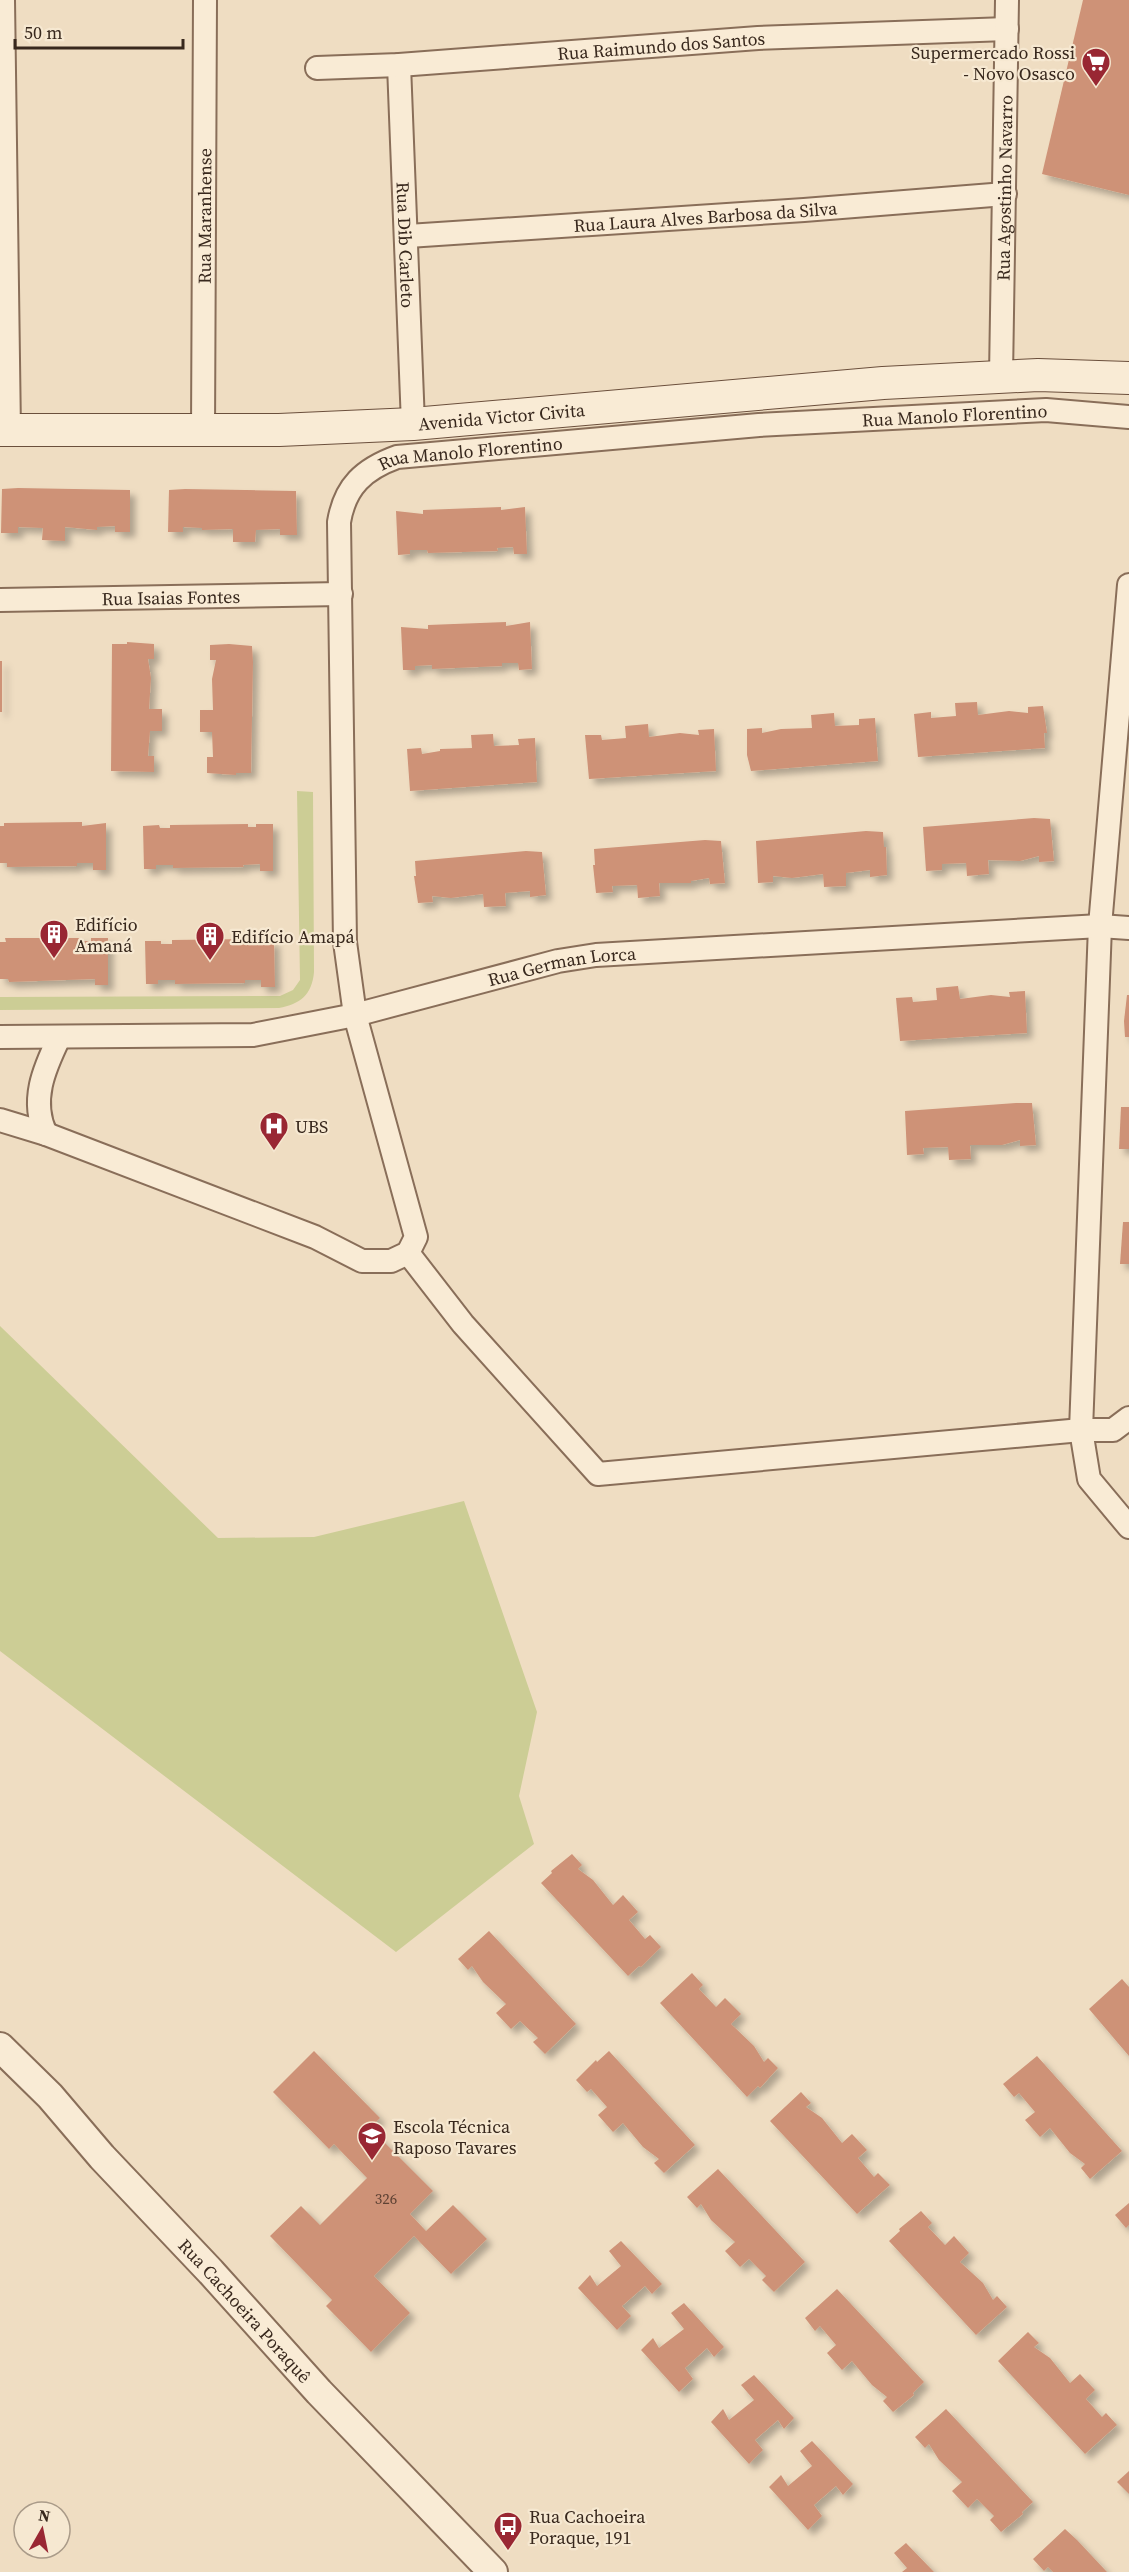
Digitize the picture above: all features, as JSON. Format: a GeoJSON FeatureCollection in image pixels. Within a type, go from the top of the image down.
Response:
{"type":"FeatureCollection","features":[{"type":"Feature","properties":{"kind":"main road","name":"Avenida Victor Civita"},"geometry":{"type":"LineString","coordinates":[[5,431],[203,432],[413,424],[726,395],[1001,376],[1129,378]]}},
{"type":"Feature","properties":{"kind":"street"},"geometry":{"type":"LineString","coordinates":[[3,0],[5,431]]}},
{"type":"Feature","properties":{"kind":"street","name":"Rua Maranhense"},"geometry":{"type":"LineString","coordinates":[[203,432],[205,0]]}},
{"type":"Feature","properties":{"kind":"street","name":"Rua Agostinho Navarro"},"geometry":{"type":"LineString","coordinates":[[1001,376],[1007,0]]}},
{"type":"Feature","properties":{"kind":"street","name":"Rua Raimundo dos Santos"},"geometry":{"type":"LineString","coordinates":[[317,68],[399,65],[758,38],[1007,29]]}},
{"type":"Feature","properties":{"kind":"street","name":"Rua Dib Carleto"},"geometry":{"type":"LineString","coordinates":[[399,65],[408,236],[413,424]]}},
{"type":"Feature","properties":{"kind":"street","name":"Rua Laura Alves Barbosa da Silva"},"geometry":{"type":"LineString","coordinates":[[408,236],[804,210],[1005,194]]}},
{"type":"Feature","properties":{"kind":"street","name":"Rua Manolo Florentino"},"geometry":{"type":"LineString","coordinates":[[408,1253],[416,1237],[355,1015],[345,942],[339,522],[343,501],[361,477],[384,461],[397,457],[771,424],[1046,410],[1129,417]]}},
{"type":"Feature","properties":{"kind":"street"},"geometry":{"type":"LineString","coordinates":[[1129,585],[1100,926],[1081,1430],[1089,1479],[1129,1527]]}},
{"type":"Feature","properties":{"kind":"street","name":"Rua Isaias Fontes"},"geometry":{"type":"LineString","coordinates":[[0,600],[341,594]]}},
{"type":"Feature","properties":{"kind":"street","name":"Rua German Lorca"},"geometry":{"type":"LineString","coordinates":[[0,1036],[59,1038],[254,1035],[355,1015],[558,962],[596,955],[1100,926],[1129,928]]}},
{"type":"Feature","properties":{"kind":"street"},"geometry":{"type":"LineString","coordinates":[[46,1134],[41,1123],[39,1102],[42,1074],[59,1038]]}},
{"type":"Feature","properties":{"kind":"street"},"geometry":{"type":"LineString","coordinates":[[0,1120],[46,1134],[315,1237],[362,1262],[391,1261],[408,1253],[463,1324],[598,1474],[1081,1430],[1113,1430],[1129,1418]]}},
{"type":"Feature","properties":{"kind":"street","name":"Rua Cachoeira Poraquê"},"geometry":{"type":"LineString","coordinates":[[0,2047],[50,2096],[102,2157],[212,2271],[319,2392],[493,2572]]}},
{"type":"Feature","properties":{"kind":"green space"},"geometry":{"type":"Polygon","coordinates":[[[297,791],[313,792],[314,972],[311,987],[299,1001],[279,1008],[0,1010],[0,997],[280,996],[293,990],[300,980],[297,791]]]}},
{"type":"Feature","properties":{"kind":"green space"},"geometry":{"type":"Polygon","coordinates":[[[0,1326],[218,1538],[314,1537],[464,1501],[537,1712],[519,1796],[534,1844],[396,1952],[0,1651],[0,1326]]]}},
{"type":"Feature","properties":{"kind":"building","name":"Supermercado Rossi - Novo Osasco"},"geometry":{"type":"Polygon","coordinates":[[[1083,0],[1129,0],[1129,195],[1042,174],[1083,0]]]}},
{"type":"Feature","properties":{"kind":"building"},"geometry":{"type":"Polygon","coordinates":[[[2,489],[130,490],[130,532],[115,532],[115,526],[97,527],[97,530],[65,527],[65,541],[42,540],[43,528],[18,527],[18,533],[1,533],[2,489]]]}},
{"type":"Feature","properties":{"kind":"building"},"geometry":{"type":"Polygon","coordinates":[[[169,490],[296,491],[297,535],[280,535],[280,529],[256,530],[255,542],[233,542],[233,529],[202,530],[202,528],[183,527],[183,532],[168,532],[169,490]]]}},
{"type":"Feature","properties":{"kind":"building"},"geometry":{"type":"Polygon","coordinates":[[[501,507],[501,510],[525,507],[527,554],[514,554],[513,547],[497,548],[498,551],[428,553],[427,550],[410,550],[410,554],[398,555],[396,511],[423,514],[423,510],[501,507]]]}},
{"type":"Feature","properties":{"kind":"building"},"geometry":{"type":"Polygon","coordinates":[[[506,622],[506,626],[530,622],[532,669],[519,670],[518,663],[502,663],[502,666],[432,669],[432,665],[415,666],[415,670],[403,670],[401,627],[428,629],[428,625],[506,622]]]}},
{"type":"Feature","properties":{"kind":"building"},"geometry":{"type":"Polygon","coordinates":[[[127,642],[154,644],[154,659],[148,659],[151,678],[149,709],[162,709],[162,731],[150,731],[148,756],[154,756],[154,772],[111,771],[112,644],[127,644],[127,642]]]}},
{"type":"Feature","properties":{"kind":"building"},"geometry":{"type":"Polygon","coordinates":[[[210,645],[252,646],[253,662],[251,773],[236,773],[236,775],[207,773],[207,757],[213,757],[212,732],[200,732],[200,710],[213,710],[212,679],[216,660],[210,660],[210,645]]]}},
{"type":"Feature","properties":{"kind":"building"},"geometry":{"type":"Polygon","coordinates":[[[0,661],[2,661],[2,712],[0,712],[0,661]]]}},
{"type":"Feature","properties":{"kind":"building"},"geometry":{"type":"Polygon","coordinates":[[[977,702],[978,715],[1009,711],[1028,713],[1028,707],[1043,706],[1047,733],[1044,733],[1045,748],[918,757],[914,714],[931,712],[931,718],[956,716],[955,703],[977,702]]]}},
{"type":"Feature","properties":{"kind":"building"},"geometry":{"type":"Polygon","coordinates":[[[834,713],[835,726],[859,725],[859,719],[875,718],[878,761],[751,771],[747,755],[747,729],[762,728],[762,733],[781,729],[812,728],[811,715],[834,713]]]}},
{"type":"Feature","properties":{"kind":"building"},"geometry":{"type":"Polygon","coordinates":[[[648,724],[649,737],[680,733],[699,735],[698,730],[714,729],[716,771],[589,779],[585,735],[601,735],[602,740],[626,738],[625,726],[648,724]]]}},
{"type":"Feature","properties":{"kind":"building"},"geometry":{"type":"Polygon","coordinates":[[[493,734],[494,746],[519,745],[518,739],[535,738],[537,782],[410,791],[407,749],[421,748],[422,754],[440,751],[440,749],[472,748],[471,735],[493,734]]]}},
{"type":"Feature","properties":{"kind":"building"},"geometry":{"type":"Polygon","coordinates":[[[1034,818],[1050,819],[1054,861],[1039,862],[1039,856],[1020,861],[988,860],[989,874],[967,876],[966,863],[942,864],[942,870],[926,871],[923,827],[1034,818]]]}},
{"type":"Feature","properties":{"kind":"building"},"geometry":{"type":"Polygon","coordinates":[[[82,822],[82,826],[106,823],[106,870],[93,870],[93,863],[77,863],[77,866],[7,867],[7,863],[0,863],[0,826],[4,826],[4,823],[82,822]]]}},
{"type":"Feature","properties":{"kind":"building"},"geometry":{"type":"Polygon","coordinates":[[[248,824],[248,827],[256,827],[256,824],[273,824],[273,871],[260,871],[260,864],[243,865],[244,867],[173,868],[173,865],[156,865],[156,869],[144,869],[143,826],[159,825],[160,828],[170,828],[170,825],[248,824]]]}},
{"type":"Feature","properties":{"kind":"building"},"geometry":{"type":"Polygon","coordinates":[[[866,831],[883,832],[887,875],[870,877],[870,870],[846,873],[846,886],[824,887],[823,874],[792,878],[773,876],[773,882],[758,883],[756,841],[866,831]]]}},
{"type":"Feature","properties":{"kind":"building"},"geometry":{"type":"Polygon","coordinates":[[[705,840],[721,841],[725,883],[710,884],[709,878],[691,881],[691,883],[659,883],[660,896],[638,898],[637,885],[612,886],[613,892],[596,893],[594,849],[705,840]]]}},
{"type":"Feature","properties":{"kind":"building"},"geometry":{"type":"Polygon","coordinates":[[[526,851],[542,852],[546,895],[530,897],[530,891],[505,893],[506,906],[484,907],[483,894],[451,898],[432,896],[433,902],[418,903],[414,876],[416,876],[415,861],[526,851]]]}},
{"type":"Feature","properties":{"kind":"building","name":"Edifício Amaná"},"geometry":{"type":"Polygon","coordinates":[[[5,938],[83,938],[83,941],[91,941],[91,938],[108,938],[108,985],[95,985],[95,979],[9,982],[8,979],[0,979],[0,942],[6,942],[5,938]]]}},
{"type":"Feature","properties":{"kind":"building","name":"Edifício Amapá"},"geometry":{"type":"Polygon","coordinates":[[[250,939],[250,943],[274,940],[275,987],[261,987],[261,980],[245,980],[245,983],[175,984],[175,980],[158,980],[158,984],[146,984],[145,941],[172,944],[172,940],[250,939]]]}},
{"type":"Feature","properties":{"kind":"building"},"geometry":{"type":"Polygon","coordinates":[[[958,986],[960,999],[991,995],[1010,997],[1009,992],[1025,991],[1027,1033],[900,1041],[896,998],[912,997],[913,1002],[937,1000],[936,988],[958,986]]]}},
{"type":"Feature","properties":{"kind":"building"},"geometry":{"type":"Polygon","coordinates":[[[1127,995],[1129,995],[1129,1037],[1125,1037],[1124,1021],[1127,995]]]}},
{"type":"Feature","properties":{"kind":"building"},"geometry":{"type":"Polygon","coordinates":[[[1032,1103],[1036,1145],[1020,1146],[1020,1140],[1002,1145],[970,1145],[971,1159],[949,1160],[948,1147],[923,1148],[924,1154],[907,1155],[905,1111],[1032,1103]]]}},
{"type":"Feature","properties":{"kind":"building"},"geometry":{"type":"Polygon","coordinates":[[[1121,1107],[1129,1107],[1129,1149],[1119,1149],[1121,1107]]]}},
{"type":"Feature","properties":{"kind":"building"},"geometry":{"type":"Polygon","coordinates":[[[1123,1222],[1129,1222],[1129,1264],[1120,1264],[1123,1222]]]}},
{"type":"Feature","properties":{"kind":"building"},"geometry":{"type":"Polygon","coordinates":[[[572,1854],[582,1865],[578,1869],[593,1880],[613,1905],[623,1895],[638,1912],[629,1920],[645,1939],[650,1935],[661,1947],[641,1967],[639,1966],[628,1976],[541,1883],[552,1873],[551,1871],[572,1854]]]}},
{"type":"Feature","properties":{"kind":"building"},"geometry":{"type":"Polygon","coordinates":[[[489,1931],[576,2024],[545,2054],[533,2042],[538,2038],[520,2021],[511,2029],[496,2013],[506,2004],[483,1982],[472,1966],[468,1970],[458,1959],[489,1931]]]}},
{"type":"Feature","properties":{"kind":"building"},"geometry":{"type":"Polygon","coordinates":[[[692,1973],[703,1985],[699,1989],[716,2007],[725,1998],[741,2014],[731,2024],[754,2046],[764,2062],[768,2058],[778,2068],[760,2088],[758,2086],[747,2097],[660,2003],[692,1973]]]}},
{"type":"Feature","properties":{"kind":"building"},"geometry":{"type":"Polygon","coordinates":[[[1122,1979],[1129,1987],[1129,2056],[1089,2009],[1122,1979]]]}},
{"type":"Feature","properties":{"kind":"building"},"geometry":{"type":"Polygon","coordinates":[[[314,2051],[380,2118],[370,2128],[433,2191],[410,2214],[426,2231],[453,2205],[487,2239],[451,2274],[414,2236],[374,2276],[410,2313],[371,2352],[326,2306],[332,2300],[270,2236],[301,2206],[320,2225],[367,2178],[334,2144],[329,2149],[273,2092],[314,2051]]]}},
{"type":"Feature","properties":{"kind":"building"},"geometry":{"type":"Polygon","coordinates":[[[609,2051],[695,2145],[664,2173],[654,2163],[659,2159],[643,2147],[623,2123],[613,2132],[598,2115],[607,2107],[591,2089],[587,2092],[576,2080],[596,2060],[597,2062],[609,2051]]]}},
{"type":"Feature","properties":{"kind":"building"},"geometry":{"type":"Polygon","coordinates":[[[1037,2056],[1122,2151],[1090,2179],[1081,2168],[1085,2164],[1070,2153],[1050,2128],[1040,2137],[1025,2120],[1035,2112],[1019,2093],[1014,2097],[1003,2084],[1037,2056]]]}},
{"type":"Feature","properties":{"kind":"building"},"geometry":{"type":"Polygon","coordinates":[[[801,2092],[811,2103],[806,2107],[822,2118],[842,2143],[852,2134],[867,2150],[858,2158],[874,2177],[878,2173],[890,2185],[857,2214],[770,2121],[801,2092]]]}},
{"type":"Feature","properties":{"kind":"building"},"geometry":{"type":"Polygon","coordinates":[[[718,2169],[805,2262],[774,2292],[762,2280],[766,2276],[749,2259],[740,2267],[725,2251],[735,2242],[711,2220],[701,2204],[697,2208],[687,2197],[718,2169]]]}},
{"type":"Feature","properties":{"kind":"building"},"geometry":{"type":"Polygon","coordinates":[[[1129,2203],[1129,2225],[1126,2228],[1115,2215],[1129,2203]]]}},
{"type":"Feature","properties":{"kind":"building"},"geometry":{"type":"Polygon","coordinates":[[[921,2211],[932,2223],[928,2227],[945,2245],[954,2236],[969,2253],[960,2262],[983,2283],[993,2300],[997,2296],[1007,2307],[976,2335],[889,2241],[900,2231],[899,2229],[921,2211]]]}},
{"type":"Feature","properties":{"kind":"building"},"geometry":{"type":"Polygon","coordinates":[[[621,2241],[662,2284],[652,2294],[645,2286],[622,2306],[631,2316],[617,2330],[578,2288],[590,2275],[597,2286],[621,2266],[609,2251],[621,2241]]]}},
{"type":"Feature","properties":{"kind":"building"},"geometry":{"type":"Polygon","coordinates":[[[837,2289],[924,2382],[913,2393],[914,2395],[893,2412],[883,2401],[887,2397],[872,2385],[852,2361],[842,2370],[827,2353],[836,2345],[820,2326],[815,2331],[805,2318],[837,2289]]]}},
{"type":"Feature","properties":{"kind":"building"},"geometry":{"type":"Polygon","coordinates":[[[684,2303],[724,2347],[714,2357],[707,2348],[685,2368],[693,2379],[679,2392],[641,2350],[653,2338],[659,2348],[684,2329],[671,2313],[684,2303]]]}},
{"type":"Feature","properties":{"kind":"building"},"geometry":{"type":"Polygon","coordinates":[[[1028,2332],[1039,2343],[1034,2347],[1050,2358],[1070,2383],[1080,2374],[1095,2390],[1086,2399],[1102,2417],[1106,2413],[1117,2425],[1085,2454],[998,2361],[1028,2332]]]}},
{"type":"Feature","properties":{"kind":"building"},"geometry":{"type":"Polygon","coordinates":[[[754,2375],[794,2418],[784,2429],[778,2420],[755,2440],[763,2450],[749,2464],[711,2422],[723,2409],[729,2420],[754,2400],[741,2385],[754,2375]]]}},
{"type":"Feature","properties":{"kind":"building"},"geometry":{"type":"Polygon","coordinates":[[[946,2409],[1033,2502],[1022,2512],[1023,2514],[1001,2532],[990,2520],[994,2516],[977,2499],[968,2508],[952,2491],[962,2482],[939,2460],[929,2444],[925,2448],[915,2437],[946,2409]]]}},
{"type":"Feature","properties":{"kind":"building"},"geometry":{"type":"Polygon","coordinates":[[[812,2441],[853,2484],[843,2495],[836,2486],[814,2505],[822,2516],[808,2530],[769,2487],[781,2475],[788,2486],[812,2466],[800,2451],[812,2441]]]}},
{"type":"Feature","properties":{"kind":"building"},"geometry":{"type":"Polygon","coordinates":[[[1129,2471],[1129,2494],[1117,2482],[1129,2471]]]}},
{"type":"Feature","properties":{"kind":"building"},"geometry":{"type":"Polygon","coordinates":[[[1065,2529],[1107,2572],[1053,2572],[1048,2567],[1044,2571],[1033,2559],[1065,2529]]]}},
{"type":"Feature","properties":{"kind":"building"},"geometry":{"type":"Polygon","coordinates":[[[906,2543],[934,2572],[902,2572],[907,2568],[894,2553],[906,2543]]]}},
{"type":"Feature","properties":{"kind":"place","name":"Supermercado Rossi - Novo Osasco"},"geometry":{"type":"Point","coordinates":[1096,88]}},
{"type":"Feature","properties":{"kind":"place","name":"Edifício Amaná"},"geometry":{"type":"Point","coordinates":[54,960]}},
{"type":"Feature","properties":{"kind":"place","name":"Edifício Amapá"},"geometry":{"type":"Point","coordinates":[210,962]}},
{"type":"Feature","properties":{"kind":"place","name":"UBS"},"geometry":{"type":"Point","coordinates":[274,1152]}},
{"type":"Feature","properties":{"kind":"place","name":"Escola Técnica Raposo Tavares"},"geometry":{"type":"Point","coordinates":[372,2162]}},
{"type":"Feature","properties":{"kind":"place","name":"Rua Cachoeira Poraque, 191"},"geometry":{"type":"Point","coordinates":[508,2552]}}]}
